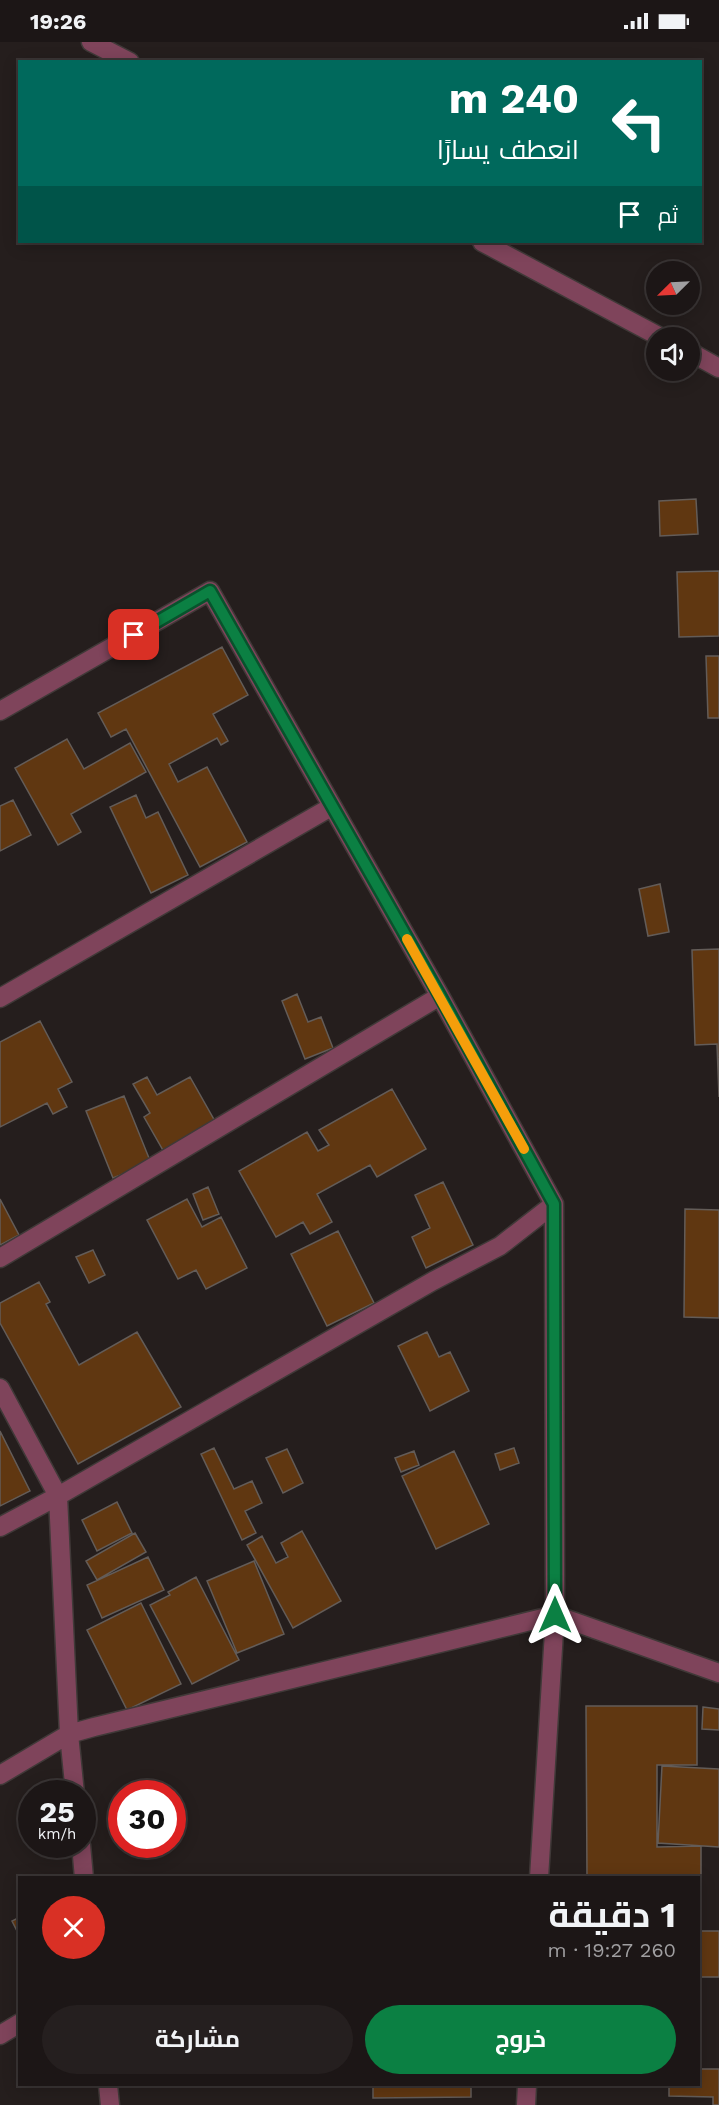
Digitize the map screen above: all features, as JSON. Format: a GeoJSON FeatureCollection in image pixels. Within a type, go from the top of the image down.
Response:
{"type":"FeatureCollection","features":[{"type":"Feature","properties":{"kind":"street"},"geometry":{"type":"LineString","coordinates":[[91,42],[126,60]]}},
{"type":"Feature","properties":{"kind":"street"},"geometry":{"type":"LineString","coordinates":[[484,243],[646,329]]}},
{"type":"Feature","properties":{"kind":"street"},"geometry":{"type":"LineString","coordinates":[[700,358],[719,368]]}},
{"type":"Feature","properties":{"kind":"street"},"geometry":{"type":"LineString","coordinates":[[0,711],[210,591],[440,996],[554,1204],[555,1615],[539,1876]]}},
{"type":"Feature","properties":{"kind":"street"},"geometry":{"type":"LineString","coordinates":[[0,998],[331,807]]}},
{"type":"Feature","properties":{"kind":"street"},"geometry":{"type":"LineString","coordinates":[[0,1258],[440,996]]}},
{"type":"Feature","properties":{"kind":"street"},"geometry":{"type":"LineString","coordinates":[[0,1527],[433,1281],[500,1246],[554,1204]]}},
{"type":"Feature","properties":{"kind":"street"},"geometry":{"type":"LineString","coordinates":[[0,1388],[58,1496],[69,1734],[74,1780]]}},
{"type":"Feature","properties":{"kind":"street"},"geometry":{"type":"LineString","coordinates":[[0,1775],[69,1734],[555,1615],[719,1673]]}},
{"type":"Feature","properties":{"kind":"street"},"geometry":{"type":"LineString","coordinates":[[82,1858],[84,1876]]}},
{"type":"Feature","properties":{"kind":"street"},"geometry":{"type":"LineString","coordinates":[[0,2035],[18,2024]]}},
{"type":"Feature","properties":{"kind":"street"},"geometry":{"type":"LineString","coordinates":[[108,2086],[110,2105]]}},
{"type":"Feature","properties":{"kind":"street"},"geometry":{"type":"LineString","coordinates":[[526,2105],[527,2086]]}},
{"type":"Feature","properties":{"kind":"building"},"geometry":{"type":"Polygon","coordinates":[[[696,499],[698,534],[660,536],[659,501],[696,499]]]}},
{"type":"Feature","properties":{"kind":"building"},"geometry":{"type":"Polygon","coordinates":[[[719,571],[719,636],[679,637],[677,572],[719,571]]]}},
{"type":"Feature","properties":{"kind":"building"},"geometry":{"type":"Polygon","coordinates":[[[222,647],[248,695],[213,714],[228,741],[221,745],[217,738],[169,764],[178,782],[207,767],[247,842],[200,867],[126,729],[111,737],[98,713],[222,647]]]}},
{"type":"Feature","properties":{"kind":"building"},"geometry":{"type":"Polygon","coordinates":[[[706,656],[719,656],[719,718],[708,718],[706,656]]]}},
{"type":"Feature","properties":{"kind":"building"},"geometry":{"type":"Polygon","coordinates":[[[67,739],[84,769],[130,743],[146,772],[71,814],[81,832],[58,845],[15,768],[67,739]]]}},
{"type":"Feature","properties":{"kind":"building"},"geometry":{"type":"Polygon","coordinates":[[[136,795],[146,818],[158,812],[188,875],[151,893],[110,807],[136,795]]]}},
{"type":"Feature","properties":{"kind":"building"},"geometry":{"type":"Polygon","coordinates":[[[13,800],[31,835],[0,851],[0,806],[13,800]]]}},
{"type":"Feature","properties":{"kind":"building"},"geometry":{"type":"Polygon","coordinates":[[[660,884],[669,932],[648,936],[639,889],[660,884]]]}},
{"type":"Feature","properties":{"kind":"building"},"geometry":{"type":"Polygon","coordinates":[[[719,949],[719,1097],[717,1044],[695,1045],[692,950],[719,949]]]}},
{"type":"Feature","properties":{"kind":"building"},"geometry":{"type":"Polygon","coordinates":[[[297,994],[308,1022],[321,1017],[333,1048],[305,1059],[282,1001],[297,994]]]}},
{"type":"Feature","properties":{"kind":"building"},"geometry":{"type":"Polygon","coordinates":[[[40,1021],[72,1082],[58,1089],[67,1107],[53,1114],[47,1103],[0,1127],[0,1042],[40,1021]]]}},
{"type":"Feature","properties":{"kind":"building"},"geometry":{"type":"Polygon","coordinates":[[[147,1077],[157,1095],[190,1077],[216,1123],[164,1152],[144,1117],[150,1113],[133,1084],[147,1077]]]}},
{"type":"Feature","properties":{"kind":"building"},"geometry":{"type":"Polygon","coordinates":[[[392,1089],[426,1149],[377,1177],[370,1165],[317,1194],[332,1222],[310,1234],[303,1222],[276,1237],[239,1171],[307,1132],[318,1151],[329,1145],[319,1130],[392,1089]]]}},
{"type":"Feature","properties":{"kind":"building"},"geometry":{"type":"Polygon","coordinates":[[[124,1096],[151,1163],[113,1178],[86,1111],[124,1096]]]}},
{"type":"Feature","properties":{"kind":"building"},"geometry":{"type":"Polygon","coordinates":[[[443,1182],[473,1245],[426,1268],[412,1237],[430,1228],[415,1195],[443,1182]]]}},
{"type":"Feature","properties":{"kind":"building"},"geometry":{"type":"Polygon","coordinates":[[[208,1187],[219,1214],[203,1220],[193,1194],[208,1187]]]}},
{"type":"Feature","properties":{"kind":"building"},"geometry":{"type":"Polygon","coordinates":[[[0,1199],[19,1235],[0,1245],[0,1199]]]}},
{"type":"Feature","properties":{"kind":"building"},"geometry":{"type":"Polygon","coordinates":[[[187,1199],[202,1227],[221,1217],[247,1268],[206,1289],[196,1270],[178,1279],[147,1220],[187,1199]]]}},
{"type":"Feature","properties":{"kind":"building"},"geometry":{"type":"Polygon","coordinates":[[[685,1209],[719,1210],[719,1318],[684,1317],[685,1209]]]}},
{"type":"Feature","properties":{"kind":"building"},"geometry":{"type":"Polygon","coordinates":[[[338,1231],[374,1303],[327,1326],[291,1254],[338,1231]]]}},
{"type":"Feature","properties":{"kind":"building"},"geometry":{"type":"Polygon","coordinates":[[[93,1250],[105,1275],[89,1283],[76,1257],[93,1250]]]}},
{"type":"Feature","properties":{"kind":"building"},"geometry":{"type":"Polygon","coordinates":[[[39,1282],[50,1302],[46,1304],[79,1365],[137,1332],[181,1407],[78,1464],[0,1323],[0,1303],[39,1282]]]}},
{"type":"Feature","properties":{"kind":"building"},"geometry":{"type":"Polygon","coordinates":[[[427,1332],[439,1357],[450,1352],[469,1391],[430,1411],[398,1346],[427,1332]]]}},
{"type":"Feature","properties":{"kind":"building"},"geometry":{"type":"Polygon","coordinates":[[[0,1431],[30,1491],[0,1506],[0,1431]]]}},
{"type":"Feature","properties":{"kind":"building"},"geometry":{"type":"Polygon","coordinates":[[[214,1448],[234,1489],[252,1481],[262,1503],[245,1511],[256,1533],[242,1540],[201,1454],[214,1448]]]}},
{"type":"Feature","properties":{"kind":"building"},"geometry":{"type":"Polygon","coordinates":[[[514,1448],[519,1463],[500,1470],[495,1454],[514,1448]]]}},
{"type":"Feature","properties":{"kind":"building"},"geometry":{"type":"Polygon","coordinates":[[[287,1449],[303,1483],[283,1493],[266,1458],[287,1449]]]}},
{"type":"Feature","properties":{"kind":"building"},"geometry":{"type":"Polygon","coordinates":[[[414,1451],[419,1465],[401,1472],[395,1458],[414,1451]]]}},
{"type":"Feature","properties":{"kind":"building"},"geometry":{"type":"Polygon","coordinates":[[[454,1451],[489,1524],[436,1549],[402,1476],[454,1451]]]}},
{"type":"Feature","properties":{"kind":"building"},"geometry":{"type":"Polygon","coordinates":[[[117,1502],[132,1533],[97,1551],[82,1520],[117,1502]]]}},
{"type":"Feature","properties":{"kind":"building"},"geometry":{"type":"Polygon","coordinates":[[[302,1531],[341,1601],[293,1628],[247,1545],[262,1536],[276,1563],[288,1557],[281,1543],[302,1531]]]}},
{"type":"Feature","properties":{"kind":"building"},"geometry":{"type":"Polygon","coordinates":[[[135,1533],[146,1552],[97,1580],[86,1561],[135,1533]]]}},
{"type":"Feature","properties":{"kind":"building"},"geometry":{"type":"Polygon","coordinates":[[[148,1557],[164,1590],[102,1618],[87,1585],[148,1557]]]}},
{"type":"Feature","properties":{"kind":"building"},"geometry":{"type":"Polygon","coordinates":[[[254,1561],[284,1634],[237,1653],[207,1581],[254,1561]]]}},
{"type":"Feature","properties":{"kind":"building"},"geometry":{"type":"Polygon","coordinates":[[[196,1577],[239,1660],[192,1684],[150,1605],[170,1595],[168,1592],[196,1577]]]}},
{"type":"Feature","properties":{"kind":"building"},"geometry":{"type":"Polygon","coordinates":[[[141,1603],[181,1684],[127,1710],[87,1630],[141,1603]]]}},
{"type":"Feature","properties":{"kind":"building"},"geometry":{"type":"Polygon","coordinates":[[[586,1706],[697,1706],[697,1765],[657,1765],[657,1847],[701,1846],[701,1877],[587,1876],[586,1706]]]}},
{"type":"Feature","properties":{"kind":"building"},"geometry":{"type":"Polygon","coordinates":[[[703,1707],[719,1709],[719,1730],[702,1729],[703,1707]]]}},
{"type":"Feature","properties":{"kind":"building"},"geometry":{"type":"Polygon","coordinates":[[[662,1766],[719,1769],[719,1847],[658,1843],[662,1766]]]}},
{"type":"Feature","properties":{"kind":"building"},"geometry":{"type":"Polygon","coordinates":[[[18,1918],[18,1933],[12,1921],[18,1918]]]}},
{"type":"Feature","properties":{"kind":"building"},"geometry":{"type":"Polygon","coordinates":[[[700,1931],[719,1931],[719,1977],[700,1977],[700,1931]]]}},
{"type":"Feature","properties":{"kind":"building"},"geometry":{"type":"Polygon","coordinates":[[[700,2069],[719,2069],[719,2105],[713,2105],[713,2097],[669,2096],[669,2086],[700,2086],[700,2069]]]}},
{"type":"Feature","properties":{"kind":"building"},"geometry":{"type":"Polygon","coordinates":[[[373,2086],[471,2086],[471,2097],[373,2098],[373,2086]]]}},
{"type":"Feature","properties":{"kind":"slow traffic"},"geometry":{"type":"LineString","coordinates":[[407,939],[524,1149]]}},
{"type":"Feature","properties":{"kind":"route"},"geometry":{"type":"LineString","coordinates":[[134,635],[210,591],[440,996],[554,1204],[555,1615]]}}]}
